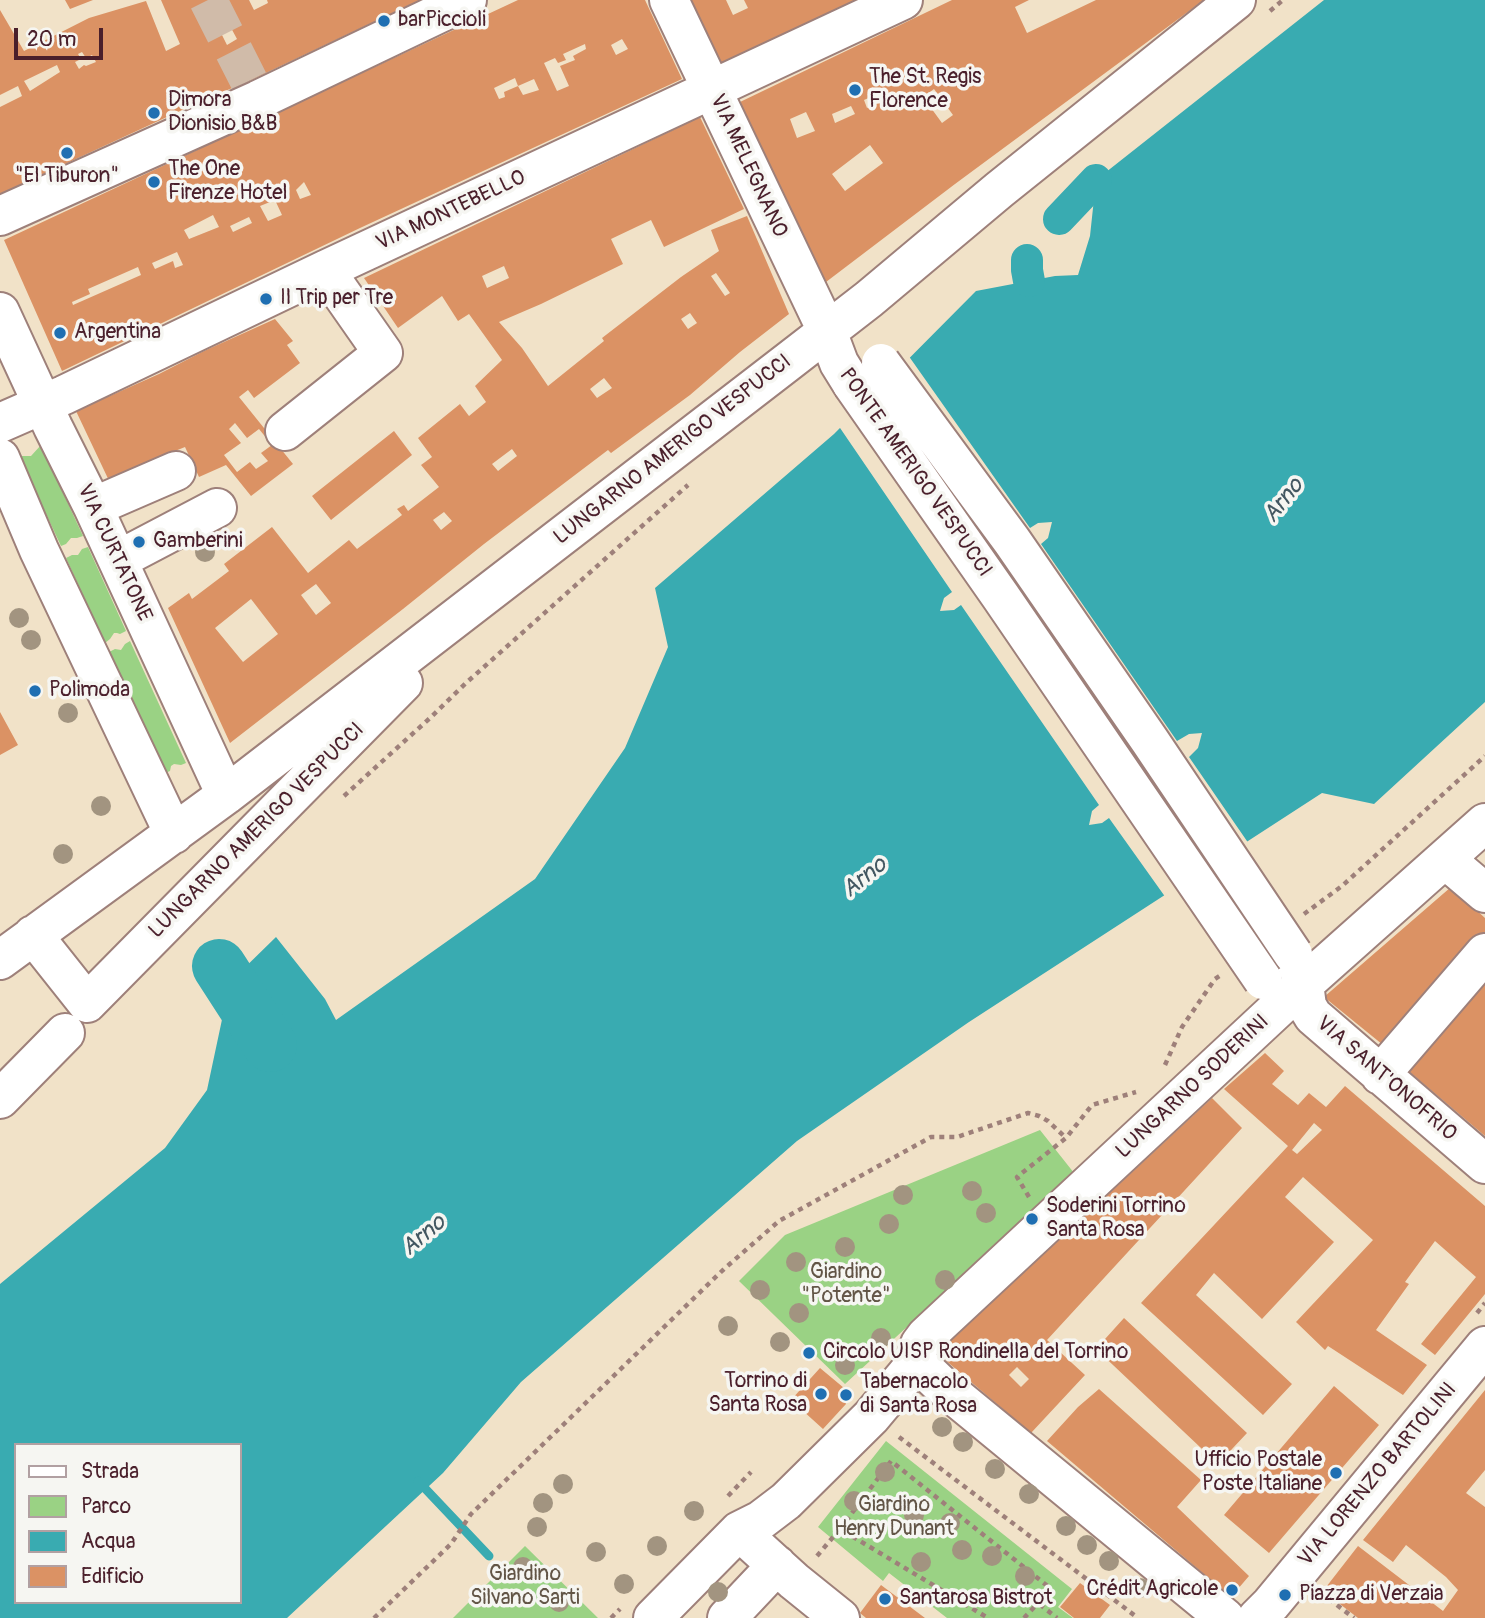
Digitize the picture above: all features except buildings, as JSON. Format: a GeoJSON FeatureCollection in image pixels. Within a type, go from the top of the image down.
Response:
{"type":"FeatureCollection","features":[{"type":"Feature","properties":{"kind":"street"},"geometry":{"type":"LineString","coordinates":[[0,216],[254,90],[467,0]]}},
{"type":"Feature","properties":{"kind":"street","name":"VIA MELEGNANO"},"geometry":{"type":"LineString","coordinates":[[669,0],[827,331]]}},
{"type":"Feature","properties":{"kind":"street","name":"VIA MONTEBELLO"},"geometry":{"type":"LineString","coordinates":[[0,423],[903,0]]}},
{"type":"Feature","properties":{"kind":"street","name":"LUNGARNO AMERIGO VESPUCCI"},"geometry":{"type":"LineString","coordinates":[[0,960],[226,795],[827,331],[856,284],[933,222],[999,190],[1236,0]]}},
{"type":"Feature","properties":{"kind":"street"},"geometry":{"type":"LineString","coordinates":[[285,431],[383,353],[325,271]]}},
{"type":"Feature","properties":{"kind":"street","name":"VIA CURTATONE"},"geometry":{"type":"LineString","coordinates":[[0,312],[226,795]]}},
{"type":"Feature","properties":{"kind":"street","name":"PONTE AMERIGO VESPUCCI"},"geometry":{"type":"LineString","coordinates":[[827,331],[858,347],[866,374],[1019,552],[1150,741],[1285,981]]}},
{"type":"Feature","properties":{"kind":"street"},"geometry":{"type":"LineString","coordinates":[[0,458],[39,550],[174,834]]}},
{"type":"Feature","properties":{"kind":"street"},"geometry":{"type":"LineString","coordinates":[[93,508],[176,471]]}},
{"type":"Feature","properties":{"kind":"street"},"geometry":{"type":"LineString","coordinates":[[118,560],[217,508]]}},
{"type":"Feature","properties":{"kind":"street","name":"LUNGARNO AMERIGO VESPUCCI"},"geometry":{"type":"LineString","coordinates":[[33,935],[88,1003],[385,702],[485,594]]}},
{"type":"Feature","properties":{"kind":"street","name":"LUNGARNO SODERINI"},"geometry":{"type":"LineString","coordinates":[[653,1618],[739,1531],[761,1520],[786,1501],[871,1416],[917,1362],[920,1344],[926,1336],[1285,981],[1445,859],[1485,823]]}},
{"type":"Feature","properties":{"kind":"street"},"geometry":{"type":"LineString","coordinates":[[1445,859],[1485,893]]}},
{"type":"Feature","properties":{"kind":"street"},"geometry":{"type":"LineString","coordinates":[[1380,1075],[1485,953]]}},
{"type":"Feature","properties":{"kind":"street","name":"VIA SANT'ONOFRIO"},"geometry":{"type":"LineString","coordinates":[[1285,981],[1313,1016],[1485,1164]]}},
{"type":"Feature","properties":{"kind":"street"},"geometry":{"type":"LineString","coordinates":[[0,1099],[65,1034]]}},
{"type":"Feature","properties":{"kind":"street","name":"VIA LORENZO BARTOLINI"},"geometry":{"type":"LineString","coordinates":[[1264,1611],[1481,1330]]}},
{"type":"Feature","properties":{"kind":"street"},"geometry":{"type":"LineString","coordinates":[[917,1362],[951,1393],[1225,1618]]}},
{"type":"Feature","properties":{"kind":"street"},"geometry":{"type":"LineString","coordinates":[[739,1531],[793,1564],[840,1618]]}},
{"type":"Feature","properties":{"kind":"street"},"geometry":{"type":"LineString","coordinates":[[727,1618],[793,1564]]}},
{"type":"Feature","properties":{"kind":"path"},"geometry":{"type":"LineString","coordinates":[[334,805],[466,683],[690,484]]}},
{"type":"Feature","properties":{"kind":"path"},"geometry":{"type":"LineString","coordinates":[[374,1618],[451,1544],[471,1514],[724,1269],[779,1221],[931,1137],[957,1138],[1028,1113],[1039,1115],[1048,1121],[1066,1139],[1017,1177],[1032,1203]]}},
{"type":"Feature","properties":{"kind":"path"},"geometry":{"type":"LineString","coordinates":[[1481,1330],[1485,1303]]}},
{"type":"Feature","properties":{"kind":"path"},"geometry":{"type":"LineString","coordinates":[[871,1416],[1138,1618]]}},
{"type":"Feature","properties":{"kind":"path"},"geometry":{"type":"LineString","coordinates":[[793,1564],[840,1529],[891,1461],[1051,1588],[1024,1618]]}},
{"type":"Feature","properties":{"kind":"path"},"geometry":{"type":"LineString","coordinates":[[840,1529],[988,1618]]}},
{"type":"Feature","properties":{"kind":"path"},"geometry":{"type":"LineString","coordinates":[[1320,1592],[1353,1618]]}},
{"type":"Feature","properties":{"kind":"path"},"geometry":{"type":"LineString","coordinates":[[1038,1603],[1057,1618]]}},
{"type":"Feature","properties":{"kind":"green space"},"geometry":{"type":"Polygon","coordinates":[[[41,445],[83,536],[71,538],[61,546],[19,456],[31,456],[41,445]]]}},
{"type":"Feature","properties":{"kind":"green space"},"geometry":{"type":"Polygon","coordinates":[[[88,547],[126,631],[114,633],[105,643],[66,558],[78,555],[82,549],[88,547]]]}},
{"type":"Feature","properties":{"kind":"green space"},"geometry":{"type":"Polygon","coordinates":[[[130,641],[186,763],[174,764],[170,771],[165,773],[109,652],[121,650],[130,641]]]}},
{"type":"Feature","properties":{"kind":"green space","name":"Giardino \"Potente\""},"geometry":{"type":"Polygon","coordinates":[[[1040,1130],[1074,1173],[845,1384],[739,1281],[785,1235],[1040,1130]]]}},
{"type":"Feature","properties":{"kind":"green space","name":"Giardino Henry Dunant"},"geometry":{"type":"Polygon","coordinates":[[[886,1441],[1072,1589],[1058,1607],[1073,1618],[947,1618],[889,1573],[883,1581],[818,1527],[886,1441]]]}},
{"type":"Feature","properties":{"kind":"green space","name":"Giardino Silvano Sarti"},"geometry":{"type":"Polygon","coordinates":[[[525,1546],[598,1618],[453,1618],[525,1546]]]}},
{"type":"Feature","properties":{"kind":"water","name":"Arno"},"geometry":{"type":"Polygon","coordinates":[[[1324,0],[1485,0],[1485,702],[1374,804],[1322,793],[969,1022],[797,1141],[521,1382],[443,1473],[287,1618],[0,1618],[0,1284],[165,1148],[207,1090],[230,982],[276,937],[325,999],[336,1020],[535,879],[625,748],[668,647],[655,588],[834,434],[976,291],[1055,276],[1078,275],[1090,236],[1096,180],[1324,0]]]}},
{"type":"Feature","properties":{"kind":"pier"},"geometry":{"type":"Polygon","coordinates":[[[908,355],[1030,528],[1038,523],[1052,522],[1048,538],[1041,544],[1177,741],[1189,734],[1202,733],[1198,748],[1189,757],[1249,844],[1166,898],[1109,818],[1102,823],[1089,825],[1092,811],[1099,805],[961,605],[954,610],[940,611],[944,598],[952,592],[838,425],[908,355]]]}},
{"type":"Feature","properties":{"kind":"waterway"},"geometry":{"type":"LineString","coordinates":[[1059,219],[1096,180]]}},
{"type":"Feature","properties":{"kind":"waterway"},"geometry":{"type":"LineString","coordinates":[[1027,260],[1029,281]]}},
{"type":"Feature","properties":{"kind":"waterway"},"geometry":{"type":"LineString","coordinates":[[219,966],[270,1045]]}},
{"type":"Feature","properties":{"kind":"waterway"},"geometry":{"type":"LineString","coordinates":[[418,1481],[489,1556]]}},
{"type":"Feature","properties":{"kind":"tunnel"},"geometry":{"type":"LineString","coordinates":[[208,0],[249,81]]}},
{"type":"Feature","properties":{"kind":"place","name":"barPiccioli"},"geometry":{"type":"Point","coordinates":[384,21]}},
{"type":"Feature","properties":{"kind":"place","name":"The St. Regis Florence"},"geometry":{"type":"Point","coordinates":[855,90]}},
{"type":"Feature","properties":{"kind":"place","name":"Dimora Dionisio B&B"},"geometry":{"type":"Point","coordinates":[154,113]}},
{"type":"Feature","properties":{"kind":"place","name":"\"El Tiburon\""},"geometry":{"type":"Point","coordinates":[67,153]}},
{"type":"Feature","properties":{"kind":"place","name":"The One Firenze Hotel"},"geometry":{"type":"Point","coordinates":[154,182]}},
{"type":"Feature","properties":{"kind":"place","name":"Il Trip per Tre"},"geometry":{"type":"Point","coordinates":[266,299]}},
{"type":"Feature","properties":{"kind":"place","name":"Argentina"},"geometry":{"type":"Point","coordinates":[60,333]}},
{"type":"Feature","properties":{"kind":"place","name":"Gamberini"},"geometry":{"type":"Point","coordinates":[139,542]}},
{"type":"Feature","properties":{"kind":"place","name":"Polimoda"},"geometry":{"type":"Point","coordinates":[35,691]}},
{"type":"Feature","properties":{"kind":"place","name":"Soderini Torrino Santa Rosa"},"geometry":{"type":"Point","coordinates":[1032,1219]}},
{"type":"Feature","properties":{"kind":"place","name":"Circolo UISP Rondinella del Torrino"},"geometry":{"type":"Point","coordinates":[809,1353]}},
{"type":"Feature","properties":{"kind":"place","name":"Torrino di Santa Rosa"},"geometry":{"type":"Point","coordinates":[821,1394]}},
{"type":"Feature","properties":{"kind":"place","name":"Tabernacolo di Santa Rosa"},"geometry":{"type":"Point","coordinates":[846,1395]}},
{"type":"Feature","properties":{"kind":"place","name":"Ufficio Postale Poste Italiane"},"geometry":{"type":"Point","coordinates":[1336,1473]}},
{"type":"Feature","properties":{"kind":"place","name":"Crédit Agricole"},"geometry":{"type":"Point","coordinates":[1232,1590]}},
{"type":"Feature","properties":{"kind":"place","name":"Piazza di Verzaia"},"geometry":{"type":"Point","coordinates":[1285,1595]}},
{"type":"Feature","properties":{"kind":"place","name":"Santarosa Bistrot"},"geometry":{"type":"Point","coordinates":[885,1599]}}]}
